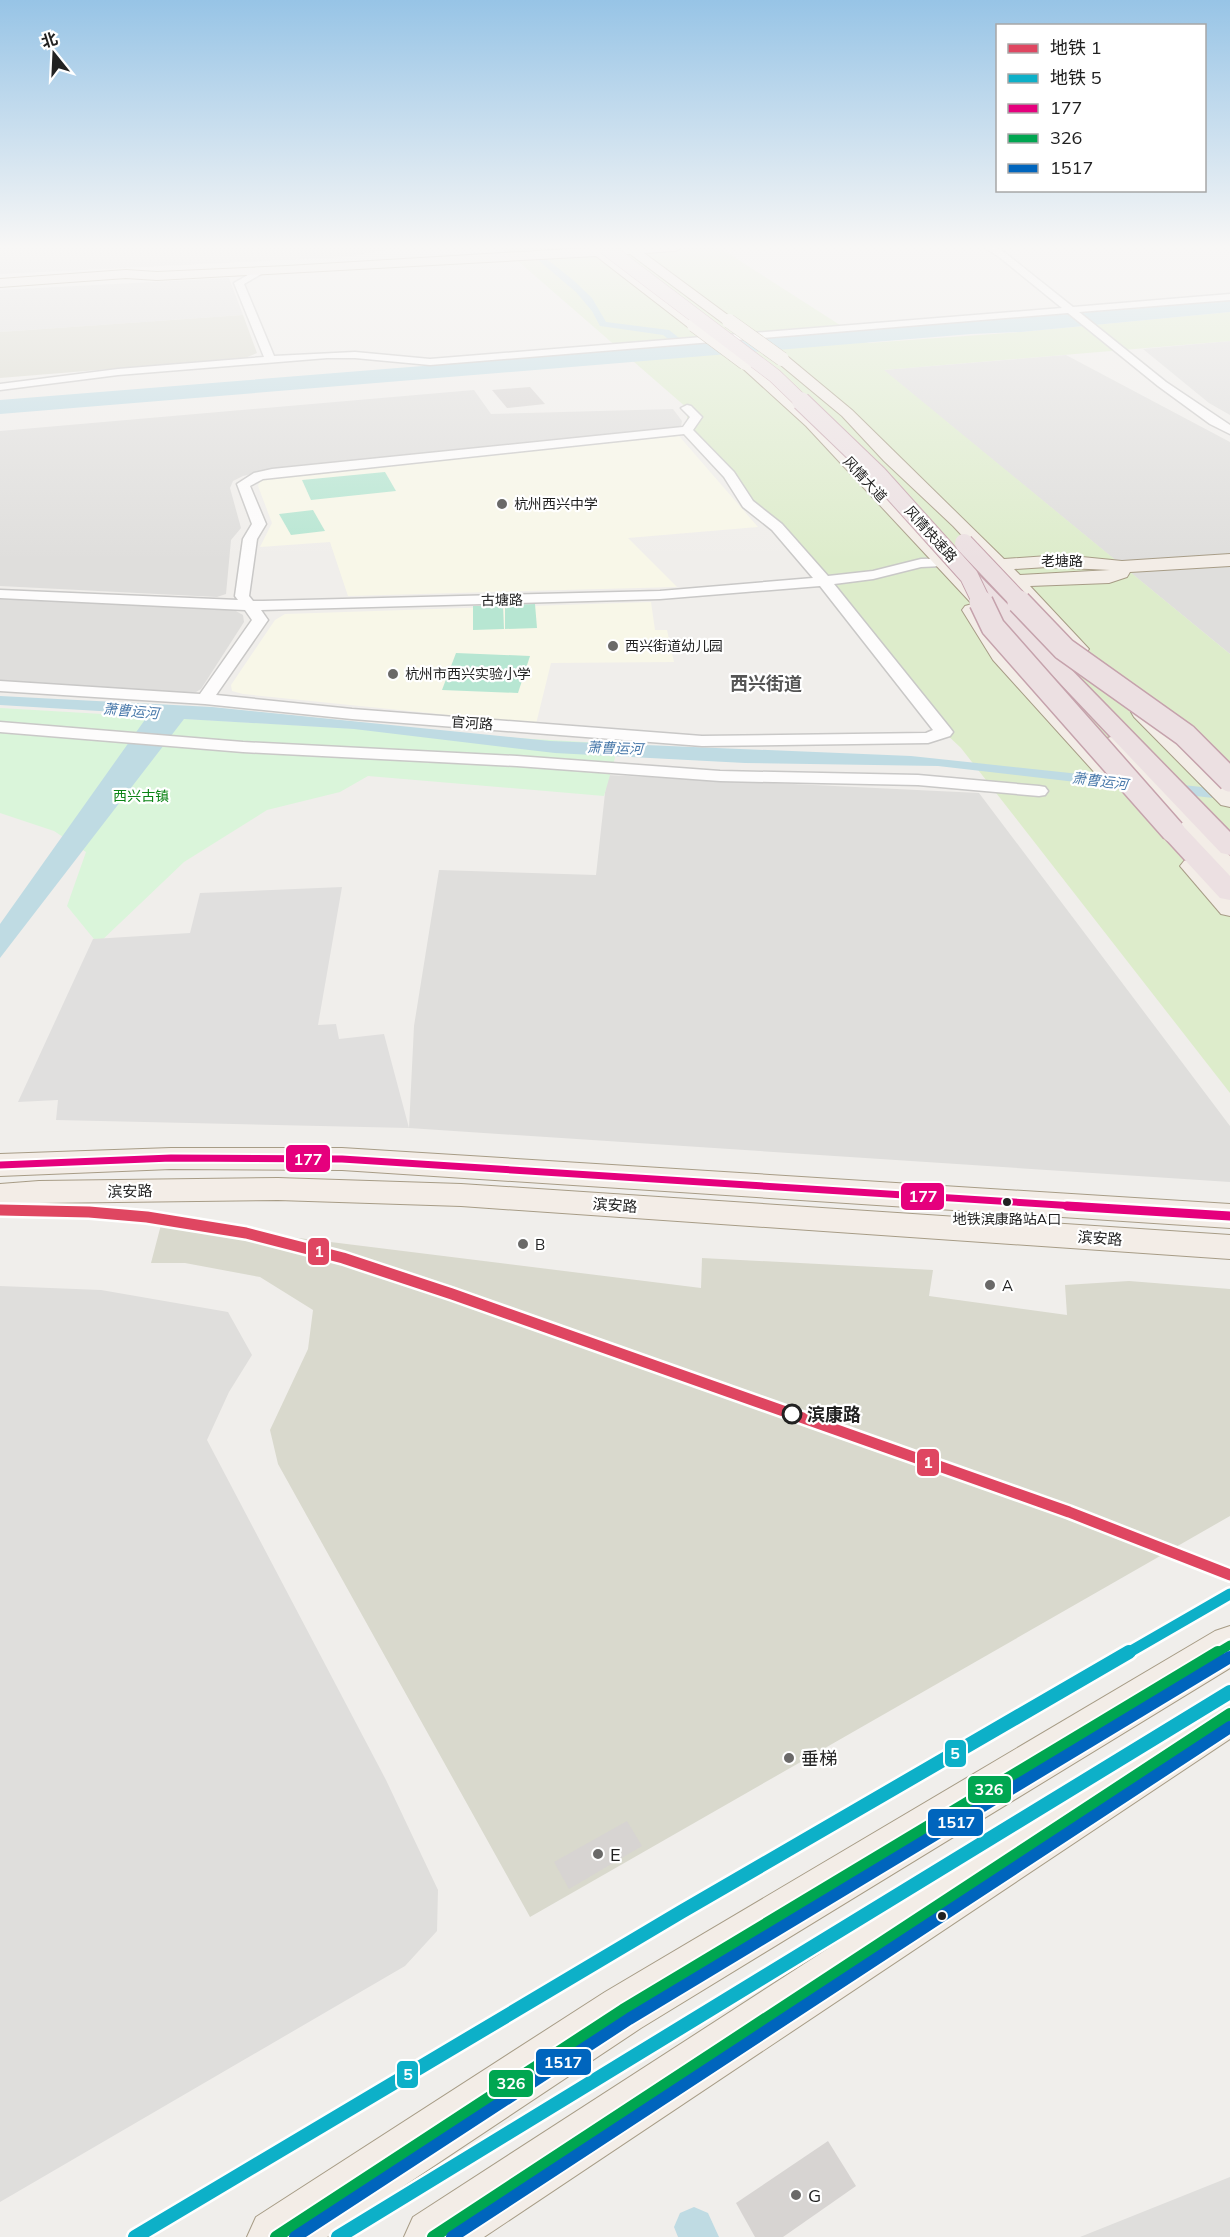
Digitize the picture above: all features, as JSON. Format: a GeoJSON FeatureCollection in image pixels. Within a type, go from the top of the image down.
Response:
{"type":"FeatureCollection","features":[{"type":"Feature","properties":{"kind":"highway","name":"风情快速路"},"geometry":{"type":"LineString","coordinates":[[743,352],[776,376],[878,475],[954,571],[1230,847]]}},
{"type":"Feature","properties":{"kind":"highway","name":"风情快速路"},"geometry":{"type":"LineString","coordinates":[[764,352],[805,384],[874,447],[1064,649],[1230,815]]}},
{"type":"Feature","properties":{"kind":"highway"},"geometry":{"type":"LineString","coordinates":[[954,571],[993,627],[1175,823],[1230,892]]}},
{"type":"Feature","properties":{"kind":"highway"},"geometry":{"type":"LineString","coordinates":[[1064,649],[1185,735],[1218,779]]}},
{"type":"Feature","properties":{"kind":"main road","name":"风情大道"},"geometry":{"type":"LineString","coordinates":[[731,352],[766,380],[828,440],[997,617],[1011,638],[1136,772],[1175,823],[1230,871]]}},
{"type":"Feature","properties":{"kind":"main road"},"geometry":{"type":"LineString","coordinates":[[773,352],[847,413],[1002,565],[1094,666],[1171,739],[1218,779],[1230,800]]}},
{"type":"Feature","properties":{"kind":"main road","name":"老塘路"},"geometry":{"type":"LineString","coordinates":[[1002,565],[1046,560],[1074,560],[1122,567],[1230,560]]}},
{"type":"Feature","properties":{"kind":"main road","name":"老塘路"},"geometry":{"type":"LineString","coordinates":[[1016,581],[1110,577],[1120,573],[1122,567]]}},
{"type":"Feature","properties":{"kind":"main road"},"geometry":{"type":"LineString","coordinates":[[954,571],[1000,656],[1230,908]]}},
{"type":"Feature","properties":{"kind":"main road","name":"滨安路"},"geometry":{"type":"LineString","coordinates":[[0,1166],[59,1161],[228,1157],[342,1159],[1230,1216]]}},
{"type":"Feature","properties":{"kind":"main road","name":"滨安路"},"geometry":{"type":"LineString","coordinates":[[0,1195],[39,1192],[278,1190],[461,1195],[1230,1247]]}},
{"type":"Feature","properties":{"kind":"main road"},"geometry":{"type":"LineString","coordinates":[[276,2237],[624,2010],[1230,1645]]}},
{"type":"Feature","properties":{"kind":"main road"},"geometry":{"type":"LineString","coordinates":[[433,2237],[476,2222],[1230,1714]]}},
{"type":"Feature","properties":{"kind":"street"},"geometry":{"type":"LineString","coordinates":[[267,352],[270,359]]}},
{"type":"Feature","properties":{"kind":"street"},"geometry":{"type":"LineString","coordinates":[[0,387],[118,372],[270,359],[355,355],[430,362],[551,352]]}},
{"type":"Feature","properties":{"kind":"street"},"geometry":{"type":"LineString","coordinates":[[1122,352],[1182,400],[1230,430]]}},
{"type":"Feature","properties":{"kind":"street"},"geometry":{"type":"LineString","coordinates":[[0,380],[118,372]]}},
{"type":"Feature","properties":{"kind":"street"},"geometry":{"type":"LineString","coordinates":[[205,699],[260,620],[242,596],[250,539],[259,524],[243,488],[243,484],[249,479],[272,473],[687,430],[696,417],[687,408]]}},
{"type":"Feature","properties":{"kind":"street"},"geometry":{"type":"LineString","coordinates":[[687,430],[729,475],[748,504],[777,527],[824,581]]}},
{"type":"Feature","properties":{"kind":"street","name":"古塘路"},"geometry":{"type":"LineString","coordinates":[[0,594],[250,604],[660,596],[873,575],[921,563],[954,571],[976,560],[1002,565]]}},
{"type":"Feature","properties":{"kind":"street","name":"官河路"},"geometry":{"type":"LineString","coordinates":[[0,686],[205,699],[352,714],[702,741],[928,738],[944,732],[824,581]]}},
{"type":"Feature","properties":{"kind":"street"},"geometry":{"type":"LineString","coordinates":[[0,727],[243,747],[517,761],[720,776],[918,780],[1039,791]]}},
{"type":"Feature","properties":{"kind":"shaded area"},"geometry":{"type":"Polygon","coordinates":[[[0,352],[257,353],[245,358],[0,378],[0,352]]]}},
{"type":"Feature","properties":{"kind":"shaded area"},"geometry":{"type":"Polygon","coordinates":[[[1147,352],[1230,352],[1230,415],[1209,403],[1147,352]]]}},
{"type":"Feature","properties":{"kind":"shaded area"},"geometry":{"type":"Polygon","coordinates":[[[1066,355],[1230,442],[1230,654],[883,370],[1066,355]]]}},
{"type":"Feature","properties":{"kind":"shaded area"},"geometry":{"type":"Polygon","coordinates":[[[474,390],[491,414],[673,409],[682,421],[681,427],[669,429],[261,472],[243,476],[233,481],[230,488],[241,528],[231,540],[226,594],[217,597],[0,586],[0,431],[474,390]]]}},
{"type":"Feature","properties":{"kind":"shaded area","name":"杭州西兴中学"},"geometry":{"type":"Polygon","coordinates":[[[679,436],[758,527],[628,538],[677,587],[348,596],[330,542],[260,547],[272,523],[258,486],[260,481],[274,477],[679,436]]]}},
{"type":"Feature","properties":{"kind":"shaded area"},"geometry":{"type":"Polygon","coordinates":[[[0,598],[234,610],[243,615],[244,622],[201,689],[196,692],[184,694],[0,684],[0,598]]]}},
{"type":"Feature","properties":{"kind":"shaded area","name":"杭州市西兴实验小学"},"geometry":{"type":"Polygon","coordinates":[[[651,602],[655,630],[667,630],[674,662],[551,663],[536,724],[232,691],[231,685],[275,620],[285,614],[651,602]]]}},
{"type":"Feature","properties":{"kind":"shaded area"},"geometry":{"type":"Polygon","coordinates":[[[607,775],[979,793],[1230,1126],[1230,1182],[409,1128],[414,1026],[439,870],[596,875],[607,775]]]}},
{"type":"Feature","properties":{"kind":"shaded area"},"geometry":{"type":"Polygon","coordinates":[[[342,887],[318,1025],[336,1024],[339,1039],[384,1034],[409,1128],[56,1120],[58,1100],[18,1102],[93,939],[190,933],[200,893],[342,887]]]}},
{"type":"Feature","properties":{"kind":"shaded area"},"geometry":{"type":"Polygon","coordinates":[[[162,1221],[701,1288],[702,1258],[933,1270],[929,1296],[1067,1315],[1065,1285],[1129,1281],[1230,1289],[1230,1516],[530,1917],[278,1464],[270,1430],[308,1349],[313,1310],[260,1277],[185,1263],[151,1263],[162,1221]]]}},
{"type":"Feature","properties":{"kind":"shaded area"},"geometry":{"type":"Polygon","coordinates":[[[0,1286],[101,1290],[228,1312],[252,1355],[229,1392],[207,1440],[386,1780],[438,1890],[437,1931],[405,1966],[0,2202],[0,1286]]]}},
{"type":"Feature","properties":{"kind":"shaded area"},"geometry":{"type":"Polygon","coordinates":[[[1230,2177],[1230,2237],[1080,2237],[1230,2177]]]}},
{"type":"Feature","properties":{"kind":"green space"},"geometry":{"type":"Polygon","coordinates":[[[623,352],[1094,352],[884,370],[1230,654],[1230,1093],[961,748],[944,732],[824,581],[748,504],[687,430],[687,408],[623,352]]]}},
{"type":"Feature","properties":{"kind":"green space"},"geometry":{"type":"Polygon","coordinates":[[[385,472],[396,491],[311,500],[302,480],[385,472]]]}},
{"type":"Feature","properties":{"kind":"green space"},"geometry":{"type":"Polygon","coordinates":[[[313,510],[325,531],[291,535],[279,514],[313,510]]]}},
{"type":"Feature","properties":{"kind":"green space"},"geometry":{"type":"Polygon","coordinates":[[[535,604],[537,628],[505,629],[505,605],[535,604]]]}},
{"type":"Feature","properties":{"kind":"green space"},"geometry":{"type":"Polygon","coordinates":[[[503,605],[504,629],[473,630],[473,606],[503,605]]]}},
{"type":"Feature","properties":{"kind":"green space"},"geometry":{"type":"Polygon","coordinates":[[[456,653],[530,656],[518,693],[442,690],[456,653]]]}},
{"type":"Feature","properties":{"kind":"green space","name":"西兴古镇"},"geometry":{"type":"Polygon","coordinates":[[[0,708],[619,744],[604,796],[368,776],[340,792],[267,810],[184,862],[98,944],[67,906],[86,852],[54,831],[0,813],[0,708]]]}},
{"type":"Feature","properties":{"kind":"water"},"geometry":{"type":"Polygon","coordinates":[[[591,352],[748,352],[0,414],[0,400],[591,352]]]}},
{"type":"Feature","properties":{"kind":"water","name":"萧曹运河"},"geometry":{"type":"Polygon","coordinates":[[[0,696],[212,707],[550,741],[911,756],[1230,790],[1230,800],[938,766],[745,763],[555,753],[354,729],[184,719],[0,958],[0,924],[149,714],[0,705],[0,696]]]}},
{"type":"Feature","properties":{"kind":"building"},"geometry":{"type":"Polygon","coordinates":[[[530,387],[545,404],[507,408],[492,390],[530,387]]]}},
{"type":"Feature","properties":{"kind":"building","name":"E"},"geometry":{"type":"Polygon","coordinates":[[[627,1821],[642,1846],[569,1889],[554,1862],[627,1821]]]}},
{"type":"Feature","properties":{"kind":"building","name":"G"},"geometry":{"type":"Polygon","coordinates":[[[828,2141],[856,2186],[783,2237],[755,2237],[736,2203],[828,2141]]]}},
{"type":"Feature","properties":{"kind":"waterway"},"geometry":{"type":"LineString","coordinates":[[694,2227],[699,2237]]}},
{"type":"Feature","properties":{"kind":"metro line","name":"1"},"geometry":{"type":"LineString","coordinates":[[0,1210],[89,1212],[147,1217],[246,1233],[343,1258],[452,1294],[1069,1512],[1230,1575]]}},
{"type":"Feature","properties":{"kind":"metro line","name":"5"},"geometry":{"type":"LineString","coordinates":[[135,2237],[681,1912],[1230,1594]]}},
{"type":"Feature","properties":{"kind":"metro line","name":"5"},"geometry":{"type":"LineString","coordinates":[[338,2237],[1230,1692]]}},
{"type":"Feature","properties":{"kind":"transit line","name":"177"},"geometry":{"type":"LineString","coordinates":[[0,1165],[171,1158],[342,1159],[1230,1216]]}},
{"type":"Feature","properties":{"kind":"transit line","name":"326"},"geometry":{"type":"LineString","coordinates":[[276,2237],[623,2010],[1230,1645]]}},
{"type":"Feature","properties":{"kind":"transit line","name":"1517"},"geometry":{"type":"LineString","coordinates":[[295,2237],[629,2019],[1230,1657]]}},
{"type":"Feature","properties":{"kind":"transit line","name":"326"},"geometry":{"type":"LineString","coordinates":[[433,2237],[1230,1714]]}},
{"type":"Feature","properties":{"kind":"transit line","name":"1517"},"geometry":{"type":"LineString","coordinates":[[452,2237],[1230,1727]]}},
{"type":"Feature","properties":{"kind":"place","name":"杭州西兴中学"},"geometry":{"type":"Point","coordinates":[502,504]}},
{"type":"Feature","properties":{"kind":"place","name":"西兴街道幼儿园"},"geometry":{"type":"Point","coordinates":[613,646]}},
{"type":"Feature","properties":{"kind":"place","name":"杭州市西兴实验小学"},"geometry":{"type":"Point","coordinates":[393,674]}},
{"type":"Feature","properties":{"kind":"place","name":"地铁滨康路站A口"},"geometry":{"type":"Point","coordinates":[1007,1202]}},
{"type":"Feature","properties":{"kind":"place","name":"B"},"geometry":{"type":"Point","coordinates":[523,1244]}},
{"type":"Feature","properties":{"kind":"place","name":"A"},"geometry":{"type":"Point","coordinates":[990,1285]}},
{"type":"Feature","properties":{"kind":"place","name":"滨康路"},"geometry":{"type":"Point","coordinates":[792,1414]}},
{"type":"Feature","properties":{"kind":"place","name":"垂梯"},"geometry":{"type":"Point","coordinates":[789,1758]}},
{"type":"Feature","properties":{"kind":"place","name":"E"},"geometry":{"type":"Point","coordinates":[598,1854]}},
{"type":"Feature","properties":{"kind":"place","name":"G"},"geometry":{"type":"Point","coordinates":[796,2195]}},
{"type":"Feature","properties":{"kind":"district","name":"西兴街道"},"geometry":{"type":"Point","coordinates":[766,683]}}]}
